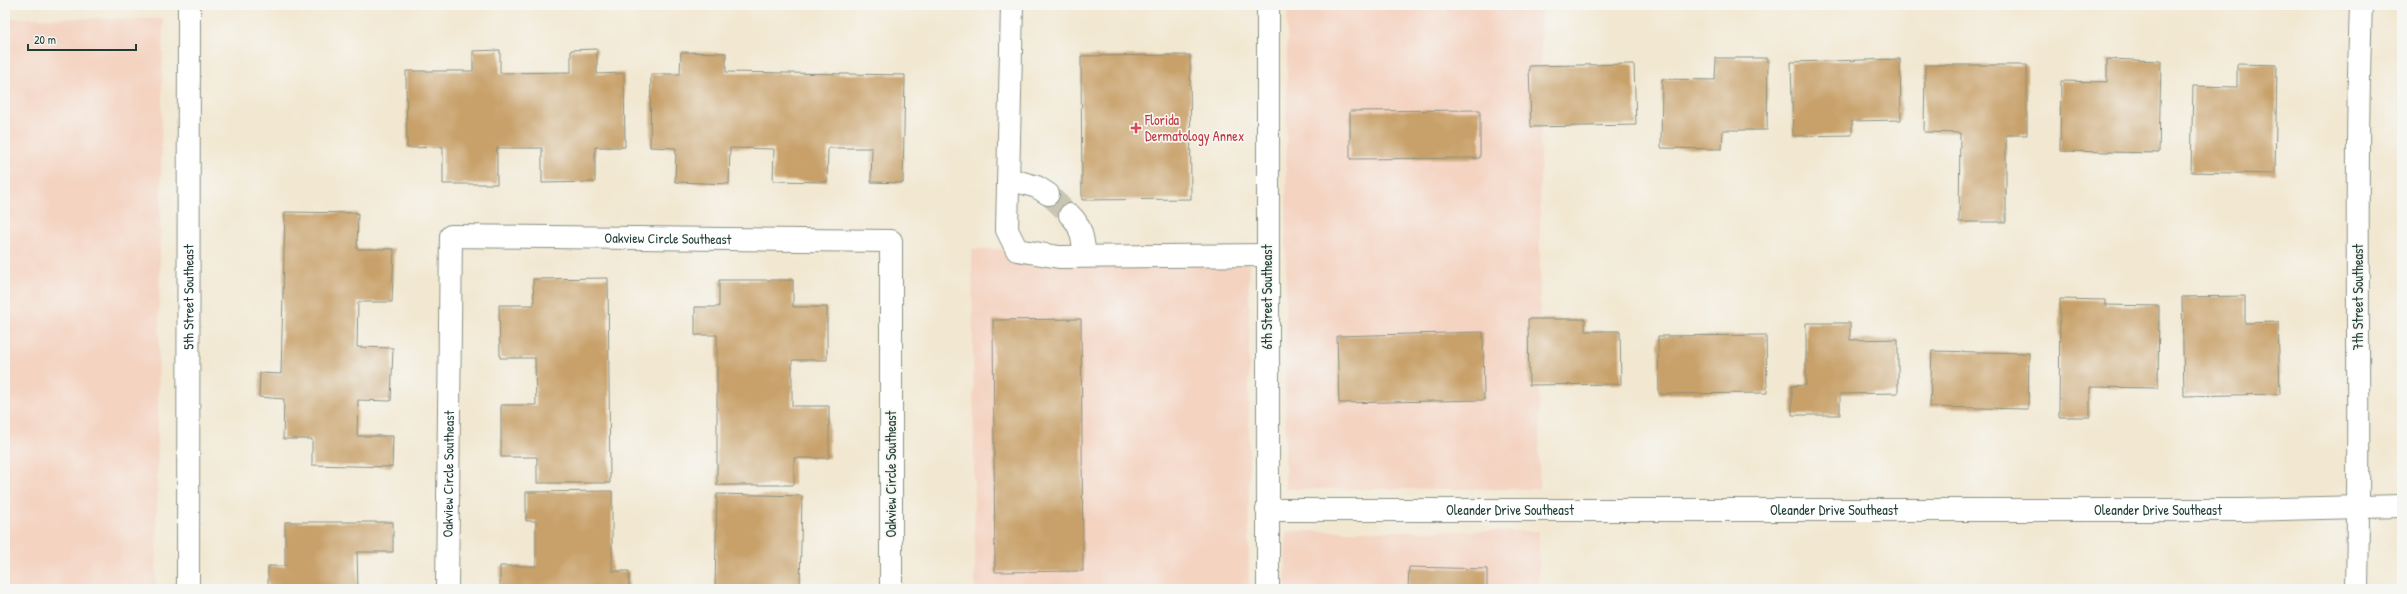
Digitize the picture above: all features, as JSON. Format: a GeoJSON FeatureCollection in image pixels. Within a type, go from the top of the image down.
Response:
{"type":"FeatureCollection","features":[{"type":"Feature","properties":{"kind":"street","name":"5th Street Southeast"},"geometry":{"type":"LineString","coordinates":[[188,589],[189,5]]}},
{"type":"Feature","properties":{"kind":"street"},"geometry":{"type":"LineString","coordinates":[[1012,5],[1007,230],[1017,250],[1059,257],[1268,255]]}},
{"type":"Feature","properties":{"kind":"street","name":"6th Street Southeast"},"geometry":{"type":"LineString","coordinates":[[1268,5],[1268,589]]}},
{"type":"Feature","properties":{"kind":"street","name":"7th Street Southeast"},"geometry":{"type":"LineString","coordinates":[[2357,589],[2359,507],[2358,101],[2361,5]]}},
{"type":"Feature","properties":{"kind":"street"},"geometry":{"type":"LineString","coordinates":[[1009,179],[1037,187],[1048,194]]}},
{"type":"Feature","properties":{"kind":"street"},"geometry":{"type":"LineString","coordinates":[[1070,215],[1077,222],[1083,239],[1085,256]]}},
{"type":"Feature","properties":{"kind":"street","name":"Oakview Circle Southeast"},"geometry":{"type":"LineString","coordinates":[[447,589],[451,236],[891,241],[891,589]]}},
{"type":"Feature","properties":{"kind":"street","name":"Oleander Drive Southeast"},"geometry":{"type":"LineString","coordinates":[[1267,510],[2242,510],[2402,506]]}},
{"type":"Feature","properties":{"kind":"shaded area"},"geometry":{"type":"Polygon","coordinates":[[[1287,5],[1541,5],[1539,489],[1285,489],[1287,5]]]}},
{"type":"Feature","properties":{"kind":"shaded area"},"geometry":{"type":"Polygon","coordinates":[[[5,18],[163,19],[156,589],[5,589],[5,18]]]}},
{"type":"Feature","properties":{"kind":"shaded area"},"geometry":{"type":"Polygon","coordinates":[[[1249,248],[1249,589],[975,589],[972,249],[1249,248]]]}},
{"type":"Feature","properties":{"kind":"shaded area"},"geometry":{"type":"Polygon","coordinates":[[[1286,531],[1539,531],[1539,589],[1285,589],[1286,531]]]}},
{"type":"Feature","properties":{"kind":"building"},"geometry":{"type":"Polygon","coordinates":[[[597,49],[597,74],[624,73],[625,147],[595,147],[595,182],[542,183],[542,148],[497,148],[497,184],[443,184],[443,147],[407,148],[406,71],[473,71],[473,51],[500,50],[500,73],[571,72],[571,50],[597,49]]]}},
{"type":"Feature","properties":{"kind":"building"},"geometry":{"type":"Polygon","coordinates":[[[681,52],[726,53],[726,72],[905,75],[903,183],[871,182],[872,148],[828,148],[827,182],[773,181],[774,149],[730,148],[729,184],[675,182],[676,148],[650,147],[651,74],[680,74],[681,52]]]}},
{"type":"Feature","properties":{"kind":"building"},"geometry":{"type":"Polygon","coordinates":[[[1190,55],[1191,199],[1082,200],[1081,56],[1190,55]]]}},
{"type":"Feature","properties":{"kind":"building"},"geometry":{"type":"Polygon","coordinates":[[[1716,58],[1768,58],[1767,130],[1723,130],[1722,149],[1661,148],[1662,79],[1715,80],[1716,58]]]}},
{"type":"Feature","properties":{"kind":"building"},"geometry":{"type":"Polygon","coordinates":[[[1900,59],[1901,120],[1852,121],[1852,135],[1793,136],[1791,62],[1900,59]]]}},
{"type":"Feature","properties":{"kind":"building"},"geometry":{"type":"Polygon","coordinates":[[[2107,59],[2161,61],[2159,153],[2060,151],[2061,81],[2107,82],[2107,59]]]}},
{"type":"Feature","properties":{"kind":"building"},"geometry":{"type":"Polygon","coordinates":[[[1634,64],[1636,125],[1531,127],[1529,66],[1634,64]]]}},
{"type":"Feature","properties":{"kind":"building"},"geometry":{"type":"Polygon","coordinates":[[[2237,64],[2277,65],[2275,174],[2191,172],[2193,86],[2237,87],[2237,64]]]}},
{"type":"Feature","properties":{"kind":"building"},"geometry":{"type":"Polygon","coordinates":[[[1925,65],[2027,65],[2027,135],[2006,135],[2006,222],[1959,222],[1960,133],[1924,132],[1925,65]]]}},
{"type":"Feature","properties":{"kind":"building"},"geometry":{"type":"Polygon","coordinates":[[[1480,110],[1480,158],[1350,159],[1350,111],[1480,110]]]}},
{"type":"Feature","properties":{"kind":"building"},"geometry":{"type":"Polygon","coordinates":[[[285,212],[358,213],[357,249],[394,249],[392,302],[358,302],[357,347],[393,348],[391,401],[358,400],[357,436],[393,436],[392,467],[312,465],[312,439],[283,439],[284,399],[259,397],[260,373],[281,374],[285,212]]]}},
{"type":"Feature","properties":{"kind":"building"},"geometry":{"type":"Polygon","coordinates":[[[608,278],[610,483],[537,483],[537,457],[501,457],[501,405],[536,405],[535,358],[500,358],[499,305],[534,305],[533,279],[608,278]]]}},
{"type":"Feature","properties":{"kind":"building"},"geometry":{"type":"Polygon","coordinates":[[[719,280],[793,280],[793,307],[827,307],[827,360],[792,360],[792,406],[829,406],[829,458],[794,458],[794,485],[717,485],[717,335],[695,335],[695,307],[719,307],[719,280]]]}},
{"type":"Feature","properties":{"kind":"building"},"geometry":{"type":"Polygon","coordinates":[[[2245,296],[2245,323],[2278,322],[2280,394],[2184,396],[2182,297],[2245,296]]]}},
{"type":"Feature","properties":{"kind":"building"},"geometry":{"type":"Polygon","coordinates":[[[2060,299],[2105,300],[2105,305],[2159,306],[2158,388],[2090,387],[2090,417],[2059,417],[2060,299]]]}},
{"type":"Feature","properties":{"kind":"building"},"geometry":{"type":"Polygon","coordinates":[[[1081,319],[1083,571],[995,572],[993,320],[1081,319]]]}},
{"type":"Feature","properties":{"kind":"building"},"geometry":{"type":"Polygon","coordinates":[[[1528,319],[1585,319],[1585,331],[1620,331],[1621,384],[1529,385],[1528,319]]]}},
{"type":"Feature","properties":{"kind":"building"},"geometry":{"type":"Polygon","coordinates":[[[1806,323],[1850,323],[1850,340],[1898,339],[1898,393],[1840,394],[1840,415],[1792,415],[1792,386],[1806,385],[1806,323]]]}},
{"type":"Feature","properties":{"kind":"building"},"geometry":{"type":"Polygon","coordinates":[[[1483,332],[1484,400],[1339,403],[1337,336],[1483,332]]]}},
{"type":"Feature","properties":{"kind":"building"},"geometry":{"type":"Polygon","coordinates":[[[1766,335],[1767,393],[1659,394],[1658,336],[1766,335]]]}},
{"type":"Feature","properties":{"kind":"building"},"geometry":{"type":"Polygon","coordinates":[[[1932,351],[2029,353],[2028,409],[1930,407],[1932,351]]]}},
{"type":"Feature","properties":{"kind":"building"},"geometry":{"type":"Polygon","coordinates":[[[612,491],[612,571],[629,571],[629,589],[500,589],[500,566],[536,566],[536,521],[526,521],[526,492],[612,491]]]}},
{"type":"Feature","properties":{"kind":"building"},"geometry":{"type":"Polygon","coordinates":[[[717,494],[802,496],[800,589],[715,589],[717,494]]]}},
{"type":"Feature","properties":{"kind":"building"},"geometry":{"type":"Polygon","coordinates":[[[285,522],[393,522],[393,552],[357,552],[358,589],[268,589],[268,566],[285,566],[285,522]]]}},
{"type":"Feature","properties":{"kind":"building"},"geometry":{"type":"Polygon","coordinates":[[[1409,567],[1487,569],[1487,589],[1408,589],[1409,567]]]}},
{"type":"Feature","properties":{"kind":"tunnel"},"geometry":{"type":"LineString","coordinates":[[1048,194],[1070,215]]}},
{"type":"Feature","properties":{"kind":"place","name":"Florida Dermatology Annex"},"geometry":{"type":"Point","coordinates":[1136,128]}}]}
